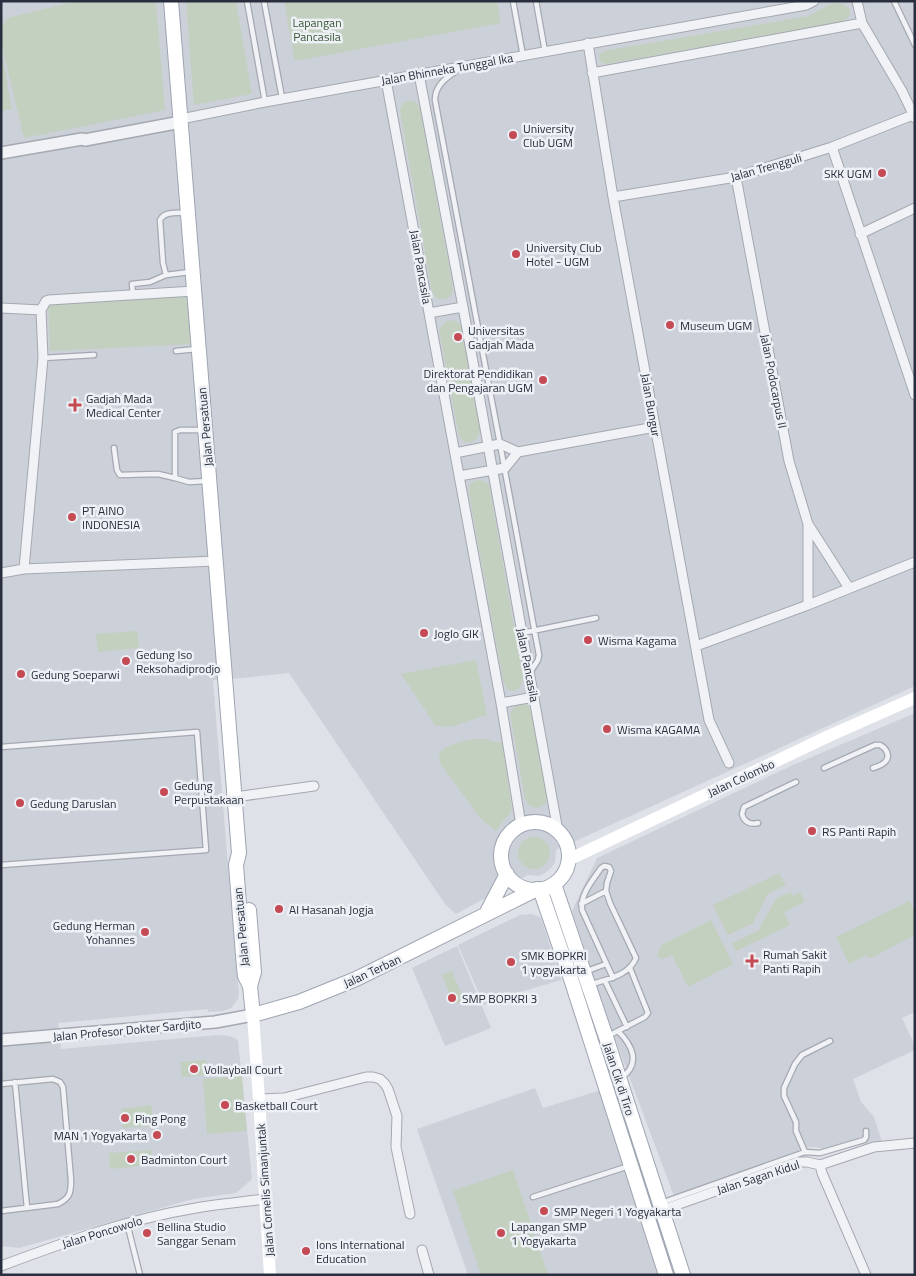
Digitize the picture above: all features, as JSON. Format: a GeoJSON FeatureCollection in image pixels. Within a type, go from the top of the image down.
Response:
{"type":"FeatureCollection","features":[{"type":"Feature","properties":{"kind":"main road","name":"Jalan Persatuan"},"geometry":{"type":"LineString","coordinates":[[171,1],[239,853],[245,864],[254,972],[250,986],[253,1016]]}},
{"type":"Feature","properties":{"kind":"main road","name":"Jalan Colombo"},"geometry":{"type":"LineString","coordinates":[[568,860],[831,735],[915,698]]}},
{"type":"Feature","properties":{"kind":"main road"},"geometry":{"type":"LineString","coordinates":[[542,823],[558,831],[565,840],[569,851],[568,860],[564,873],[554,884],[538,889],[528,889],[518,885],[507,874],[502,864],[502,849],[510,834],[521,825],[542,823]]}},
{"type":"Feature","properties":{"kind":"main road"},"geometry":{"type":"LineString","coordinates":[[486,914],[507,874]]}},
{"type":"Feature","properties":{"kind":"main road","name":"Jalan Cik di Tiro"},"geometry":{"type":"LineString","coordinates":[[554,884],[583,972],[612,1034],[619,1079],[683,1275]]}},
{"type":"Feature","properties":{"kind":"main road","name":"Jalan Cik di Tiro"},"geometry":{"type":"LineString","coordinates":[[538,889],[666,1275]]}},
{"type":"Feature","properties":{"kind":"main road","name":"Jalan Terban"},"geometry":{"type":"LineString","coordinates":[[253,1016],[299,1002],[335,988],[538,889]]}},
{"type":"Feature","properties":{"kind":"main road","name":"Jalan Cornelis Simanjuntak"},"geometry":{"type":"LineString","coordinates":[[253,1016],[270,1275]]}},
{"type":"Feature","properties":{"kind":"street","name":"Jalan Bhinneka Tunggal Ika"},"geometry":{"type":"LineString","coordinates":[[1,153],[85,140],[264,102],[455,72],[545,53],[806,5],[814,1]]}},
{"type":"Feature","properties":{"kind":"street"},"geometry":{"type":"LineString","coordinates":[[857,1],[862,23],[902,91],[914,116]]}},
{"type":"Feature","properties":{"kind":"street"},"geometry":{"type":"LineString","coordinates":[[592,73],[862,23]]}},
{"type":"Feature","properties":{"kind":"street","name":"Jalan Bungur"},"geometry":{"type":"LineString","coordinates":[[588,46],[613,197],[709,720],[730,763]]}},
{"type":"Feature","properties":{"kind":"street","name":"Jalan Bhinneka Tunggal Ika"},"geometry":{"type":"LineString","coordinates":[[419,77],[523,58]]}},
{"type":"Feature","properties":{"kind":"street","name":"Jalan Pancasila"},"geometry":{"type":"LineString","coordinates":[[419,77],[463,307],[558,831]]}},
{"type":"Feature","properties":{"kind":"street","name":"Jalan Pancasila"},"geometry":{"type":"LineString","coordinates":[[387,82],[501,703],[521,825]]}},
{"type":"Feature","properties":{"kind":"street","name":"Jalan Trengguli"},"geometry":{"type":"LineString","coordinates":[[613,197],[736,177],[832,147],[914,116]]}},
{"type":"Feature","properties":{"kind":"street"},"geometry":{"type":"LineString","coordinates":[[832,147],[915,395]]}},
{"type":"Feature","properties":{"kind":"street","name":"Jalan Podocarpus II"},"geometry":{"type":"LineString","coordinates":[[736,177],[789,461],[808,524],[849,588]]}},
{"type":"Feature","properties":{"kind":"street"},"geometry":{"type":"LineString","coordinates":[[860,234],[915,208]]}},
{"type":"Feature","properties":{"kind":"street"},"geometry":{"type":"LineString","coordinates":[[24,569],[43,358],[41,310],[46,301],[194,291]]}},
{"type":"Feature","properties":{"kind":"street"},"geometry":{"type":"LineString","coordinates":[[429,313],[463,307]]}},
{"type":"Feature","properties":{"kind":"street"},"geometry":{"type":"LineString","coordinates":[[1,308],[41,310]]}},
{"type":"Feature","properties":{"kind":"street"},"geometry":{"type":"LineString","coordinates":[[455,453],[500,444],[518,452],[655,427]]}},
{"type":"Feature","properties":{"kind":"street"},"geometry":{"type":"LineString","coordinates":[[459,476],[505,468],[518,452]]}},
{"type":"Feature","properties":{"kind":"street","name":"Jalan Podocarpus II"},"geometry":{"type":"LineString","coordinates":[[808,524],[808,605]]}},
{"type":"Feature","properties":{"kind":"street"},"geometry":{"type":"LineString","coordinates":[[1,572],[24,569],[216,561]]}},
{"type":"Feature","properties":{"kind":"street"},"geometry":{"type":"LineString","coordinates":[[696,646],[808,605],[915,562]]}},
{"type":"Feature","properties":{"kind":"street"},"geometry":{"type":"LineString","coordinates":[[501,703],[534,697]]}},
{"type":"Feature","properties":{"kind":"street"},"geometry":{"type":"LineString","coordinates":[[235,798],[314,786]]}},
{"type":"Feature","properties":{"kind":"street","name":"Jalan Profesor Dokter Sardjito"},"geometry":{"type":"LineString","coordinates":[[1,1040],[215,1022],[253,1016]]}},
{"type":"Feature","properties":{"kind":"street"},"geometry":{"type":"LineString","coordinates":[[259,1099],[284,1098],[366,1077],[380,1079],[388,1089],[397,1116],[396,1147],[410,1214]]}},
{"type":"Feature","properties":{"kind":"street","name":"Jalan Sagan Kidul"},"geometry":{"type":"LineString","coordinates":[[661,1207],[798,1162],[820,1165],[874,1147],[915,1143]]}},
{"type":"Feature","properties":{"kind":"street"},"geometry":{"type":"LineString","coordinates":[[820,1165],[866,1275]]}},
{"type":"Feature","properties":{"kind":"street","name":"Jalan Poncowolo"},"geometry":{"type":"LineString","coordinates":[[1,1266],[75,1239],[127,1223],[196,1208],[265,1199]]}},
{"type":"Feature","properties":{"kind":"street"},"geometry":{"type":"LineString","coordinates":[[422,1250],[429,1275]]}},
{"type":"Feature","properties":{"kind":"street"},"geometry":{"type":"LineString","coordinates":[[1,1260],[14,1262]]}},
{"type":"Feature","properties":{"kind":"lane"},"geometry":{"type":"LineString","coordinates":[[247,1],[264,102]]}},
{"type":"Feature","properties":{"kind":"lane"},"geometry":{"type":"LineString","coordinates":[[264,1],[283,99]]}},
{"type":"Feature","properties":{"kind":"lane"},"geometry":{"type":"LineString","coordinates":[[513,1],[523,58]]}},
{"type":"Feature","properties":{"kind":"lane"},"geometry":{"type":"LineString","coordinates":[[536,1],[545,53]]}},
{"type":"Feature","properties":{"kind":"lane"},"geometry":{"type":"LineString","coordinates":[[894,1],[915,45]]}},
{"type":"Feature","properties":{"kind":"lane"},"geometry":{"type":"LineString","coordinates":[[455,72],[437,89],[435,97],[539,658],[530,678]]}},
{"type":"Feature","properties":{"kind":"lane"},"geometry":{"type":"LineString","coordinates":[[443,202],[454,200]]}},
{"type":"Feature","properties":{"kind":"lane"},"geometry":{"type":"LineString","coordinates":[[166,275],[163,263],[160,220],[165,214],[188,212]]}},
{"type":"Feature","properties":{"kind":"lane"},"geometry":{"type":"LineString","coordinates":[[133,295],[132,284],[150,282],[166,275],[192,272]]}},
{"type":"Feature","properties":{"kind":"lane"},"geometry":{"type":"LineString","coordinates":[[463,307],[474,305]]}},
{"type":"Feature","properties":{"kind":"lane"},"geometry":{"type":"LineString","coordinates":[[176,351],[199,349]]}},
{"type":"Feature","properties":{"kind":"lane"},"geometry":{"type":"LineString","coordinates":[[43,358],[94,355]]}},
{"type":"Feature","properties":{"kind":"lane"},"geometry":{"type":"LineString","coordinates":[[175,478],[175,432],[180,430],[205,430]]}},
{"type":"Feature","properties":{"kind":"lane"},"geometry":{"type":"LineString","coordinates":[[114,448],[117,470],[120,475],[158,474],[189,482],[209,480]]}},
{"type":"Feature","properties":{"kind":"lane"},"geometry":{"type":"LineString","coordinates":[[510,569],[522,567]]}},
{"type":"Feature","properties":{"kind":"lane"},"geometry":{"type":"LineString","coordinates":[[522,633],[596,618]]}},
{"type":"Feature","properties":{"kind":"lane"},"geometry":{"type":"LineString","coordinates":[[1,747],[197,732],[206,850],[1,865]]}},
{"type":"Feature","properties":{"kind":"lane"},"geometry":{"type":"LineString","coordinates":[[824,768],[880,744],[887,751],[887,759],[884,763],[873,768]]}},
{"type":"Feature","properties":{"kind":"lane"},"geometry":{"type":"LineString","coordinates":[[758,823],[751,824],[746,821],[742,814],[744,807],[796,782]]}},
{"type":"Feature","properties":{"kind":"lane"},"geometry":{"type":"LineString","coordinates":[[589,986],[613,978],[630,968],[636,961],[636,956],[606,891],[611,871],[606,866],[601,868],[583,897],[581,904],[613,978]]}},
{"type":"Feature","properties":{"kind":"lane"},"geometry":{"type":"LineString","coordinates":[[581,904],[606,891]]}},
{"type":"Feature","properties":{"kind":"lane"},"geometry":{"type":"LineString","coordinates":[[583,972],[606,964]]}},
{"type":"Feature","properties":{"kind":"lane"},"geometry":{"type":"LineString","coordinates":[[612,1034],[648,1013],[630,968]]}},
{"type":"Feature","properties":{"kind":"lane"},"geometry":{"type":"LineString","coordinates":[[606,981],[626,1027]]}},
{"type":"Feature","properties":{"kind":"lane"},"geometry":{"type":"LineString","coordinates":[[612,1034],[626,1038],[633,1058],[630,1071],[619,1079]]}},
{"type":"Feature","properties":{"kind":"lane"},"geometry":{"type":"LineString","coordinates":[[804,1152],[796,1131],[796,1122],[784,1096],[784,1088],[795,1064],[802,1055],[830,1041]]}},
{"type":"Feature","properties":{"kind":"lane"},"geometry":{"type":"LineString","coordinates":[[1,1084],[53,1079],[60,1082],[63,1087],[71,1180],[71,1190],[66,1200],[58,1204],[1,1211]]}},
{"type":"Feature","properties":{"kind":"lane"},"geometry":{"type":"LineString","coordinates":[[15,1082],[27,1208]]}},
{"type":"Feature","properties":{"kind":"lane","name":"Jalan Sagan Kidul"},"geometry":{"type":"LineString","coordinates":[[661,1207],[804,1152],[820,1153],[864,1140],[866,1132]]}},
{"type":"Feature","properties":{"kind":"lane"},"geometry":{"type":"LineString","coordinates":[[533,1197],[631,1165]]}},
{"type":"Feature","properties":{"kind":"lane"},"geometry":{"type":"LineString","coordinates":[[127,1223],[140,1275]]}},
{"type":"Feature","properties":{"kind":"shaded area","name":"Universitas Gadjah Mada"},"geometry":{"type":"Polygon","coordinates":[[[1,1],[915,1],[915,686],[556,850],[555,862],[545,873],[539,876],[528,875],[456,914],[445,904],[289,673],[213,680],[238,999],[231,1008],[223,1011],[208,1012],[208,1009],[58,1023],[61,1049],[218,1035],[235,1038],[238,1041],[252,1179],[236,1193],[193,1199],[19,1248],[1,1246],[1,1]]]}},
{"type":"Feature","properties":{"kind":"shaded area","name":"Rumah Sakit Panti Rapih"},"geometry":{"type":"Polygon","coordinates":[[[915,713],[915,1012],[902,1018],[915,1046],[915,1050],[853,1079],[861,1102],[874,1117],[882,1142],[822,1149],[808,1147],[674,1196],[611,1028],[572,911],[597,858],[793,765],[915,713]]]}},
{"type":"Feature","properties":{"kind":"shaded area","name":"SMK BOPKRI 1 yogyakarta"},"geometry":{"type":"Polygon","coordinates":[[[532,914],[541,918],[561,980],[484,1005],[458,945],[520,915],[532,914]]]}},
{"type":"Feature","properties":{"kind":"shaded area","name":"SMP BOPKRI 3"},"geometry":{"type":"Polygon","coordinates":[[[457,946],[491,1028],[445,1046],[412,968],[457,946]]]}},
{"type":"Feature","properties":{"kind":"shaded area","name":"SMP Negeri 1 Yogyakarta"},"geometry":{"type":"Polygon","coordinates":[[[535,1088],[543,1108],[601,1090],[663,1275],[468,1275],[417,1129],[535,1088]]]}},
{"type":"Feature","properties":{"kind":"green space"},"geometry":{"type":"Polygon","coordinates":[[[76,1],[156,1],[165,110],[24,138],[1,42],[1,29],[7,18],[76,1]]]}},
{"type":"Feature","properties":{"kind":"green space"},"geometry":{"type":"Polygon","coordinates":[[[186,1],[236,1],[252,94],[194,105],[186,1]]]}},
{"type":"Feature","properties":{"kind":"green space","name":"Lapangan Pancasila"},"geometry":{"type":"Polygon","coordinates":[[[284,1],[497,1],[501,23],[295,61],[284,1]]]}},
{"type":"Feature","properties":{"kind":"green space"},"geometry":{"type":"Polygon","coordinates":[[[833,3],[843,4],[850,9],[849,17],[841,22],[607,64],[599,59],[599,55],[604,51],[808,16],[833,3]]]}},
{"type":"Feature","properties":{"kind":"green space"},"geometry":{"type":"Polygon","coordinates":[[[1,58],[3,58],[12,109],[1,111],[1,58]]]}},
{"type":"Feature","properties":{"kind":"green space"},"geometry":{"type":"Polygon","coordinates":[[[409,100],[416,102],[420,108],[453,288],[452,295],[444,300],[438,299],[432,292],[400,111],[402,104],[409,100]]]}},
{"type":"Feature","properties":{"kind":"green space"},"geometry":{"type":"Polygon","coordinates":[[[191,296],[193,344],[50,351],[48,302],[191,296]]]}},
{"type":"Feature","properties":{"kind":"green space"},"geometry":{"type":"Polygon","coordinates":[[[449,320],[456,321],[461,325],[480,431],[477,438],[471,443],[464,442],[459,436],[439,331],[443,324],[449,320]]]}},
{"type":"Feature","properties":{"kind":"green space"},"geometry":{"type":"Polygon","coordinates":[[[476,480],[484,481],[489,485],[523,677],[520,687],[514,691],[507,689],[503,680],[468,488],[476,480]]]}},
{"type":"Feature","properties":{"kind":"green space"},"geometry":{"type":"Polygon","coordinates":[[[137,631],[139,648],[98,652],[96,634],[137,631]]]}},
{"type":"Feature","properties":{"kind":"green space"},"geometry":{"type":"Polygon","coordinates":[[[476,660],[487,715],[455,726],[435,725],[401,674],[476,660]]]}},
{"type":"Feature","properties":{"kind":"green space"},"geometry":{"type":"Polygon","coordinates":[[[520,703],[527,705],[531,709],[547,796],[545,804],[538,808],[530,806],[525,799],[510,713],[520,703]]]}},
{"type":"Feature","properties":{"kind":"green space"},"geometry":{"type":"Polygon","coordinates":[[[473,739],[502,742],[512,810],[496,831],[480,818],[440,763],[439,753],[446,747],[473,739]]]}},
{"type":"Feature","properties":{"kind":"green space"},"geometry":{"type":"Polygon","coordinates":[[[534,837],[546,841],[550,853],[546,865],[534,869],[522,865],[518,853],[522,841],[534,837]]]}},
{"type":"Feature","properties":{"kind":"green space"},"geometry":{"type":"Polygon","coordinates":[[[779,873],[786,885],[768,894],[753,923],[728,935],[713,905],[779,873]]]}},
{"type":"Feature","properties":{"kind":"green space"},"geometry":{"type":"Polygon","coordinates":[[[790,892],[793,896],[800,892],[805,902],[784,912],[790,925],[736,951],[732,943],[758,931],[776,899],[790,892]]]}},
{"type":"Feature","properties":{"kind":"green space"},"geometry":{"type":"Polygon","coordinates":[[[909,901],[915,912],[915,935],[869,959],[867,955],[849,964],[836,937],[909,901]]]}},
{"type":"Feature","properties":{"kind":"green space"},"geometry":{"type":"Polygon","coordinates":[[[711,920],[733,964],[688,987],[672,955],[663,959],[657,957],[661,945],[711,920]]]}},
{"type":"Feature","properties":{"kind":"green space"},"geometry":{"type":"Polygon","coordinates":[[[452,971],[464,1000],[454,1004],[442,975],[452,971]]]}},
{"type":"Feature","properties":{"kind":"green space","name":"Vollayball Court"},"geometry":{"type":"Polygon","coordinates":[[[206,1060],[208,1075],[182,1077],[180,1062],[206,1060]]]}},
{"type":"Feature","properties":{"kind":"green space","name":"Basketball Court"},"geometry":{"type":"Polygon","coordinates":[[[242,1076],[247,1131],[207,1134],[203,1079],[242,1076]]]}},
{"type":"Feature","properties":{"kind":"green space"},"geometry":{"type":"Polygon","coordinates":[[[151,1105],[154,1126],[123,1128],[121,1109],[151,1105]]]}},
{"type":"Feature","properties":{"kind":"green space","name":"Badminton Court"},"geometry":{"type":"Polygon","coordinates":[[[151,1150],[152,1165],[110,1169],[109,1153],[151,1150]]]}},
{"type":"Feature","properties":{"kind":"green space","name":"Lapangan SMP 1 Yogyakarta"},"geometry":{"type":"Polygon","coordinates":[[[513,1170],[548,1275],[481,1275],[453,1191],[513,1170]]]}},
{"type":"Feature","properties":{"kind":"place","name":"University Club UGM"},"geometry":{"type":"Point","coordinates":[513,135]}},
{"type":"Feature","properties":{"kind":"place","name":"SKK UGM"},"geometry":{"type":"Point","coordinates":[882,173]}},
{"type":"Feature","properties":{"kind":"place","name":"University Club Hotel - UGM"},"geometry":{"type":"Point","coordinates":[516,254]}},
{"type":"Feature","properties":{"kind":"place","name":"Museum UGM"},"geometry":{"type":"Point","coordinates":[670,325]}},
{"type":"Feature","properties":{"kind":"place","name":"Universitas Gadjah Mada"},"geometry":{"type":"Point","coordinates":[458,337]}},
{"type":"Feature","properties":{"kind":"place","name":"Direktorat Pendidikan dan Pengajaran UGM"},"geometry":{"type":"Point","coordinates":[543,380]}},
{"type":"Feature","properties":{"kind":"place","name":"Gadjah Mada Medical Center"},"geometry":{"type":"Point","coordinates":[75,405]}},
{"type":"Feature","properties":{"kind":"place","name":"PT AINO INDONESIA"},"geometry":{"type":"Point","coordinates":[72,517]}},
{"type":"Feature","properties":{"kind":"place","name":"Joglo GIK"},"geometry":{"type":"Point","coordinates":[424,633]}},
{"type":"Feature","properties":{"kind":"place","name":"Wisma Kagama"},"geometry":{"type":"Point","coordinates":[588,640]}},
{"type":"Feature","properties":{"kind":"place","name":"Gedung Iso Reksohadiprodjo"},"geometry":{"type":"Point","coordinates":[126,661]}},
{"type":"Feature","properties":{"kind":"place","name":"Gedung Soeparwi"},"geometry":{"type":"Point","coordinates":[21,674]}},
{"type":"Feature","properties":{"kind":"place","name":"Wisma KAGAMA"},"geometry":{"type":"Point","coordinates":[607,729]}},
{"type":"Feature","properties":{"kind":"place","name":"Gedung Perpustakaan"},"geometry":{"type":"Point","coordinates":[164,792]}},
{"type":"Feature","properties":{"kind":"place","name":"Gedung Daruslan"},"geometry":{"type":"Point","coordinates":[20,803]}},
{"type":"Feature","properties":{"kind":"place","name":"RS Panti Rapih"},"geometry":{"type":"Point","coordinates":[812,831]}},
{"type":"Feature","properties":{"kind":"place","name":"Al Hasanah Jogja"},"geometry":{"type":"Point","coordinates":[279,909]}},
{"type":"Feature","properties":{"kind":"place","name":"Gedung Herman Yohannes"},"geometry":{"type":"Point","coordinates":[145,932]}},
{"type":"Feature","properties":{"kind":"place","name":"Rumah Sakit Panti Rapih"},"geometry":{"type":"Point","coordinates":[752,961]}},
{"type":"Feature","properties":{"kind":"place","name":"SMK BOPKRI 1 yogyakarta"},"geometry":{"type":"Point","coordinates":[511,962]}},
{"type":"Feature","properties":{"kind":"place","name":"SMP BOPKRI 3"},"geometry":{"type":"Point","coordinates":[452,998]}},
{"type":"Feature","properties":{"kind":"place","name":"Vollayball Court"},"geometry":{"type":"Point","coordinates":[194,1069]}},
{"type":"Feature","properties":{"kind":"place","name":"Basketball Court"},"geometry":{"type":"Point","coordinates":[225,1105]}},
{"type":"Feature","properties":{"kind":"place","name":"Ping Pong"},"geometry":{"type":"Point","coordinates":[125,1118]}},
{"type":"Feature","properties":{"kind":"place","name":"MAN 1 Yogyakarta"},"geometry":{"type":"Point","coordinates":[157,1135]}},
{"type":"Feature","properties":{"kind":"place","name":"Badminton Court"},"geometry":{"type":"Point","coordinates":[131,1159]}},
{"type":"Feature","properties":{"kind":"place","name":"SMP Negeri 1 Yogyakarta"},"geometry":{"type":"Point","coordinates":[544,1211]}},
{"type":"Feature","properties":{"kind":"place","name":"Bellina Studio Sanggar Senam"},"geometry":{"type":"Point","coordinates":[147,1233]}},
{"type":"Feature","properties":{"kind":"place","name":"Lapangan SMP 1 Yogyakarta"},"geometry":{"type":"Point","coordinates":[501,1233]}},
{"type":"Feature","properties":{"kind":"place","name":"Ions International Education"},"geometry":{"type":"Point","coordinates":[306,1251]}}]}
